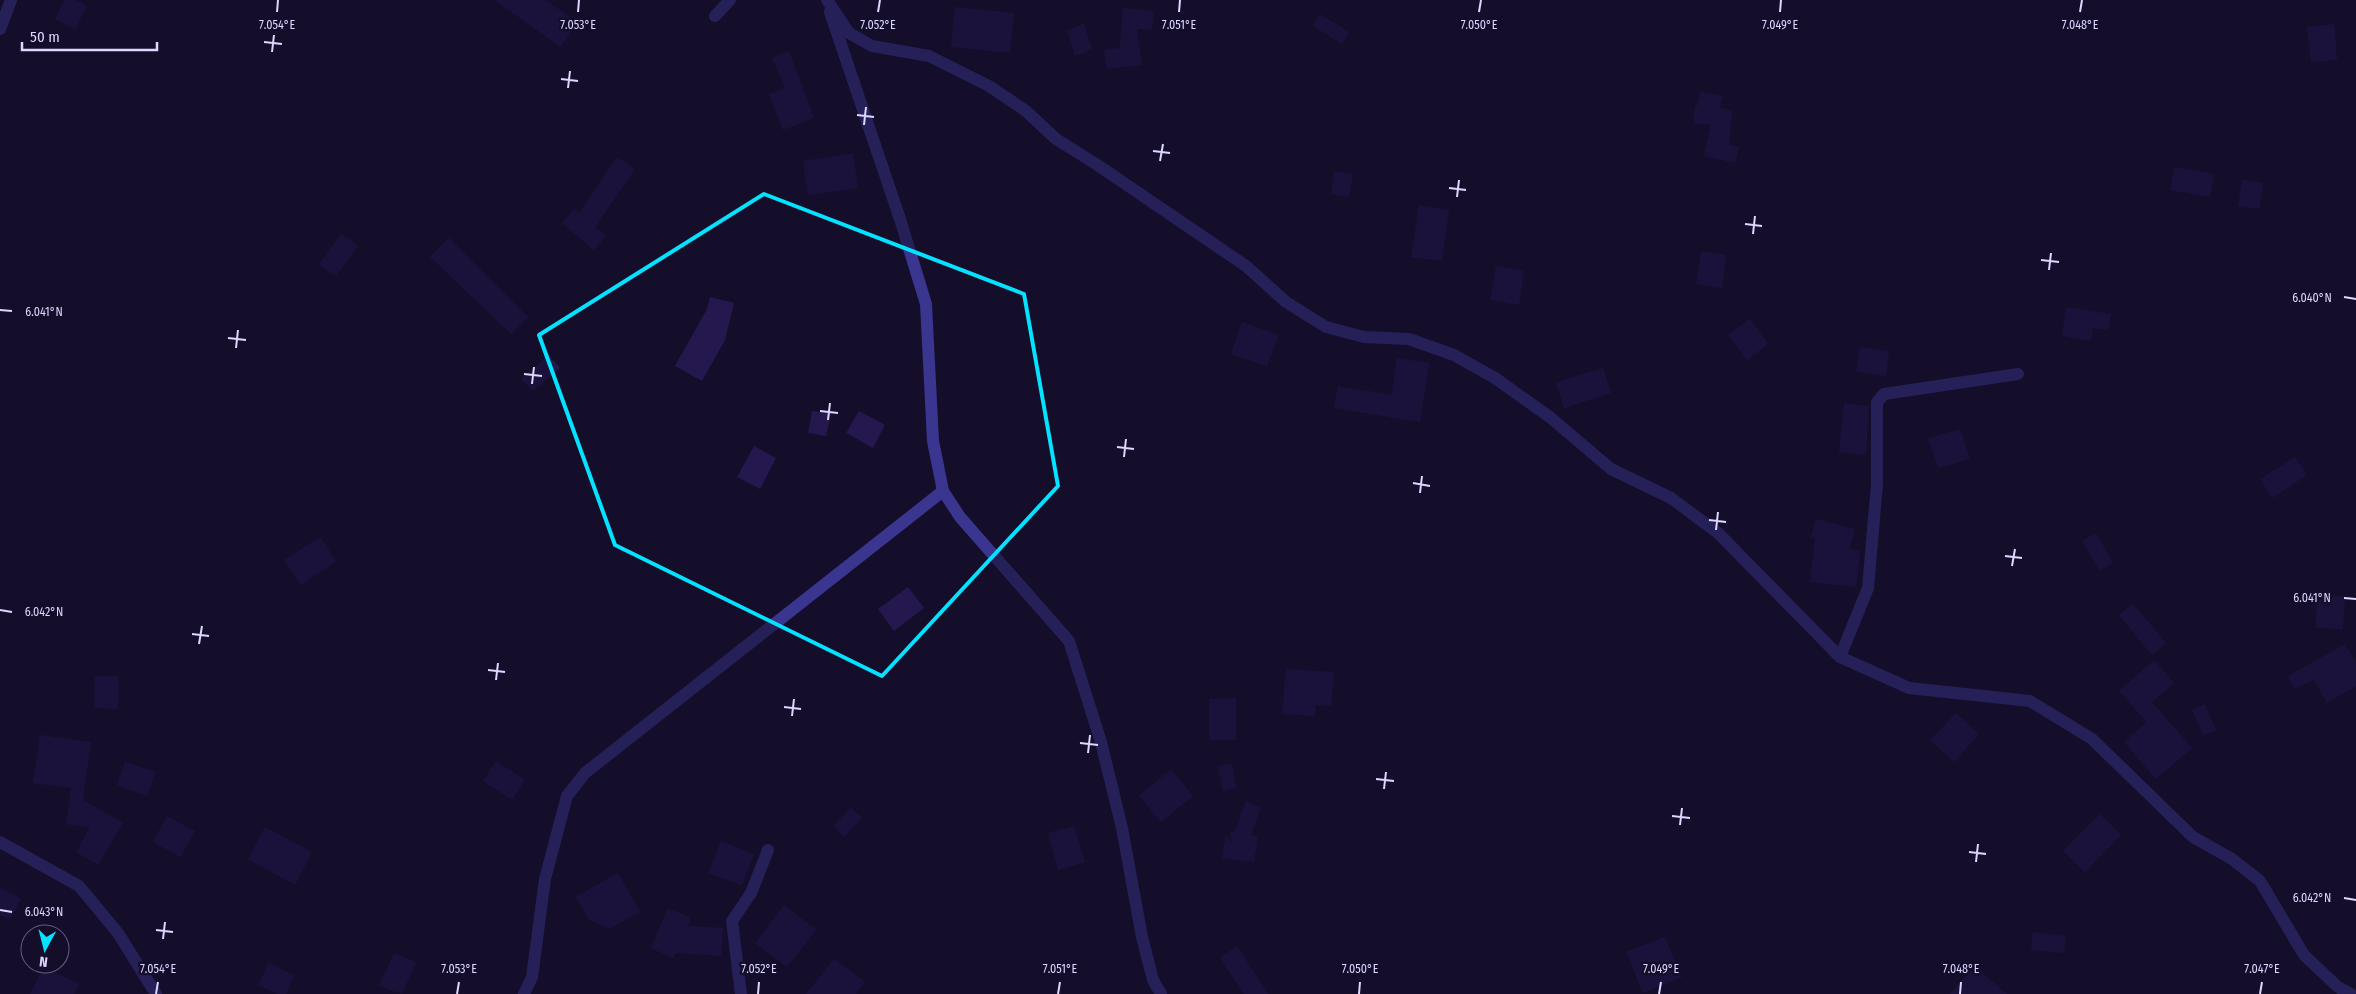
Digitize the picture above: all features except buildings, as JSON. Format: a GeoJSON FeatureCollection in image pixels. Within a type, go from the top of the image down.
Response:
{"type":"FeatureCollection","features":[{"type":"Feature","properties":{"kind":"street"},"geometry":{"type":"LineString","coordinates":[[0,29],[11,0]]}},
{"type":"Feature","properties":{"kind":"street"},"geometry":{"type":"LineString","coordinates":[[715,16],[730,0]]}},
{"type":"Feature","properties":{"kind":"street"},"geometry":{"type":"LineString","coordinates":[[826,0],[900,219],[926,304],[932,441],[943,491],[960,517],[1068,640],[1101,742],[1122,828],[1153,980],[1161,994]]}},
{"type":"Feature","properties":{"kind":"street"},"geometry":{"type":"LineString","coordinates":[[826,0],[850,33],[872,46],[929,56],[989,86],[1026,111],[1056,138],[1246,266],[1286,302],[1326,326],[1364,337],[1408,339],[1454,354],[1495,378],[1551,418],[1611,469],[1671,498],[1718,534],[1840,657],[1909,688],[2030,701],[2092,739],[2193,837],[2232,859],[2260,881],[2304,955],[2338,987],[2352,994]]}},
{"type":"Feature","properties":{"kind":"street"},"geometry":{"type":"LineString","coordinates":[[1840,657],[1868,588],[1877,484],[1875,414],[1877,402],[1884,394],[2018,374]]}},
{"type":"Feature","properties":{"kind":"street"},"geometry":{"type":"LineString","coordinates":[[524,994],[532,977],[544,879],[567,796],[585,773],[943,491]]}},
{"type":"Feature","properties":{"kind":"street"},"geometry":{"type":"LineString","coordinates":[[0,842],[80,886],[118,933],[156,994]]}},
{"type":"Feature","properties":{"kind":"street"},"geometry":{"type":"LineString","coordinates":[[741,994],[732,921],[751,893],[768,850]]}},
{"type":"Feature","properties":{"kind":"highlighted area"},"geometry":{"type":"Polygon","coordinates":[[[764,194],[1024,294],[1058,486],[882,676],[615,545],[539,335],[764,194]]]}}]}
